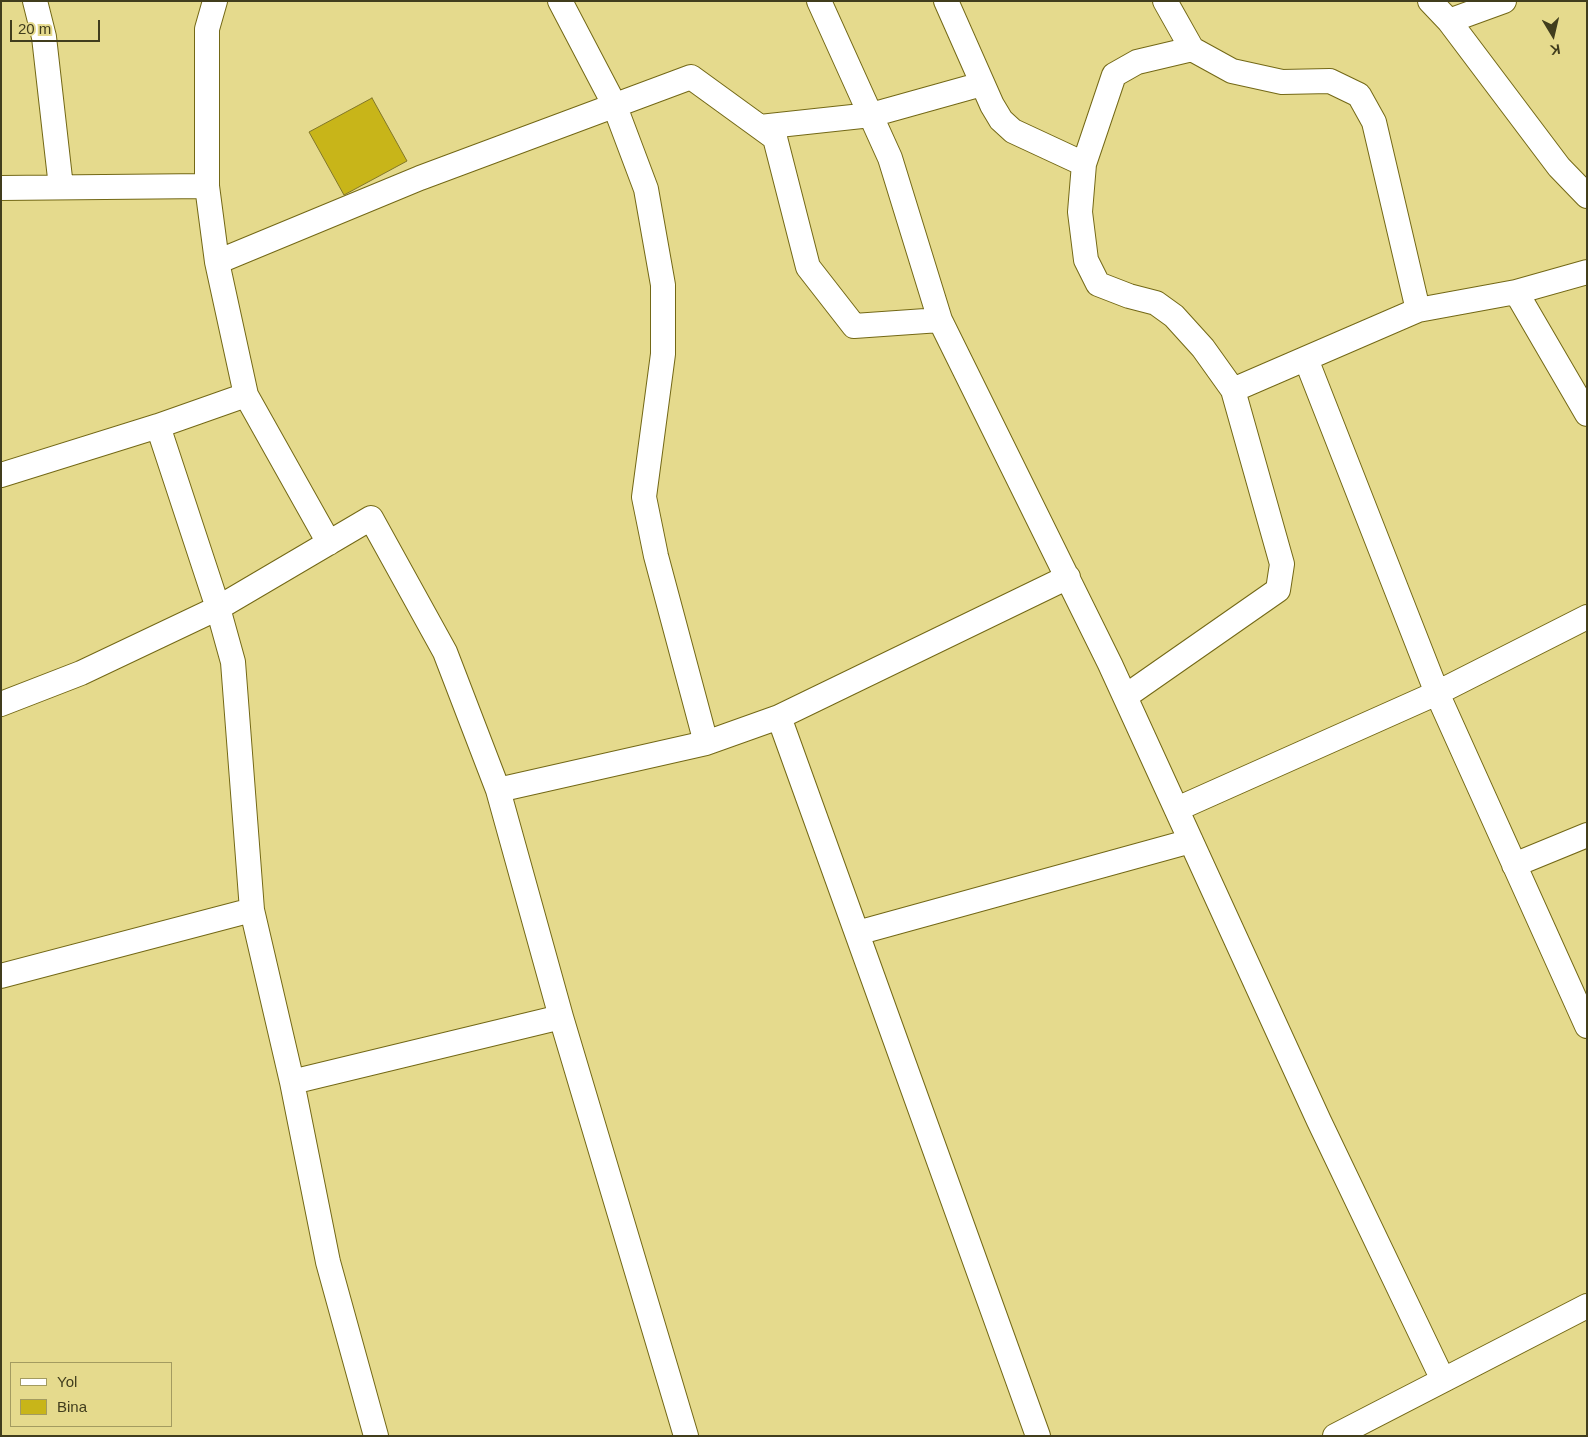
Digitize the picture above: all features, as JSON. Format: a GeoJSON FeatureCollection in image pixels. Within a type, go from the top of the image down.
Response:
{"type":"FeatureCollection","features":[{"type":"Feature","properties":{"kind":"street"},"geometry":{"type":"LineString","coordinates":[[35,1],[44,37],[61,187]]}},
{"type":"Feature","properties":{"kind":"street"},"geometry":{"type":"LineString","coordinates":[[215,1],[207,30],[207,186],[216,262],[246,395],[329,543]]}},
{"type":"Feature","properties":{"kind":"street"},"geometry":{"type":"LineString","coordinates":[[560,1],[614,104],[646,189],[664,285],[663,354],[644,497],[656,556],[706,743]]}},
{"type":"Feature","properties":{"kind":"street"},"geometry":{"type":"LineString","coordinates":[[946,1],[982,84],[1001,120],[1013,131],[1084,164]]}},
{"type":"Feature","properties":{"kind":"street"},"geometry":{"type":"LineString","coordinates":[[1166,1],[1192,49],[1232,71],[1282,82],[1330,81],[1359,95],[1374,122],[1418,310]]}},
{"type":"Feature","properties":{"kind":"street"},"geometry":{"type":"LineString","coordinates":[[1430,1],[1449,21],[1559,167],[1587,196]]}},
{"type":"Feature","properties":{"kind":"street"},"geometry":{"type":"LineString","coordinates":[[1449,21],[1504,1]]}},
{"type":"Feature","properties":{"kind":"street"},"geometry":{"type":"LineString","coordinates":[[826,3],[870,115],[890,158],[940,320],[1126,696],[1315,1112],[1443,1380]]}},
{"type":"Feature","properties":{"kind":"street"},"geometry":{"type":"LineString","coordinates":[[1126,696],[1278,590],[1282,564],[1233,390],[1203,348],[1174,316],[1156,303],[1129,296],[1098,284],[1086,260],[1081,221],[1084,164],[1114,75],[1137,62],[1192,49]]}},
{"type":"Feature","properties":{"kind":"street"},"geometry":{"type":"LineString","coordinates":[[216,262],[420,178],[614,104],[691,78],[775,138],[808,267],[854,326],[940,320]]}},
{"type":"Feature","properties":{"kind":"street"},"geometry":{"type":"LineString","coordinates":[[760,127],[870,115],[982,84]]}},
{"type":"Feature","properties":{"kind":"street"},"geometry":{"type":"LineString","coordinates":[[1,188],[207,186]]}},
{"type":"Feature","properties":{"kind":"street"},"geometry":{"type":"LineString","coordinates":[[1233,390],[1418,310],[1516,292],[1587,272]]}},
{"type":"Feature","properties":{"kind":"street"},"geometry":{"type":"LineString","coordinates":[[1516,292],[1587,414]]}},
{"type":"Feature","properties":{"kind":"street"},"geometry":{"type":"LineString","coordinates":[[1306,359],[1437,693],[1587,1026]]}},
{"type":"Feature","properties":{"kind":"street"},"geometry":{"type":"LineString","coordinates":[[1,475],[158,426],[246,395]]}},
{"type":"Feature","properties":{"kind":"street"},"geometry":{"type":"LineString","coordinates":[[158,426],[218,608],[233,662],[252,910],[292,1082],[328,1262],[376,1436]]}},
{"type":"Feature","properties":{"kind":"street"},"geometry":{"type":"LineString","coordinates":[[1,704],[81,673],[218,608],[371,518],[444,652],[498,790],[561,1017],[686,1436]]}},
{"type":"Feature","properties":{"kind":"street"},"geometry":{"type":"LineString","coordinates":[[498,790],[706,743],[779,717],[1068,577]]}},
{"type":"Feature","properties":{"kind":"street"},"geometry":{"type":"LineString","coordinates":[[1177,809],[1437,693],[1587,617]]}},
{"type":"Feature","properties":{"kind":"street"},"geometry":{"type":"LineString","coordinates":[[779,717],[1038,1436]]}},
{"type":"Feature","properties":{"kind":"street"},"geometry":{"type":"LineString","coordinates":[[1514,865],[1587,835]]}},
{"type":"Feature","properties":{"kind":"street"},"geometry":{"type":"LineString","coordinates":[[857,933],[1191,841]]}},
{"type":"Feature","properties":{"kind":"street"},"geometry":{"type":"LineString","coordinates":[[1,976],[252,910]]}},
{"type":"Feature","properties":{"kind":"street"},"geometry":{"type":"LineString","coordinates":[[292,1082],[561,1017]]}},
{"type":"Feature","properties":{"kind":"street"},"geometry":{"type":"LineString","coordinates":[[1335,1436],[1587,1306]]}},
{"type":"Feature","properties":{"kind":"building"},"geometry":{"type":"Polygon","coordinates":[[[372,98],[407,161],[344,195],[309,132],[372,98]]]}}]}
